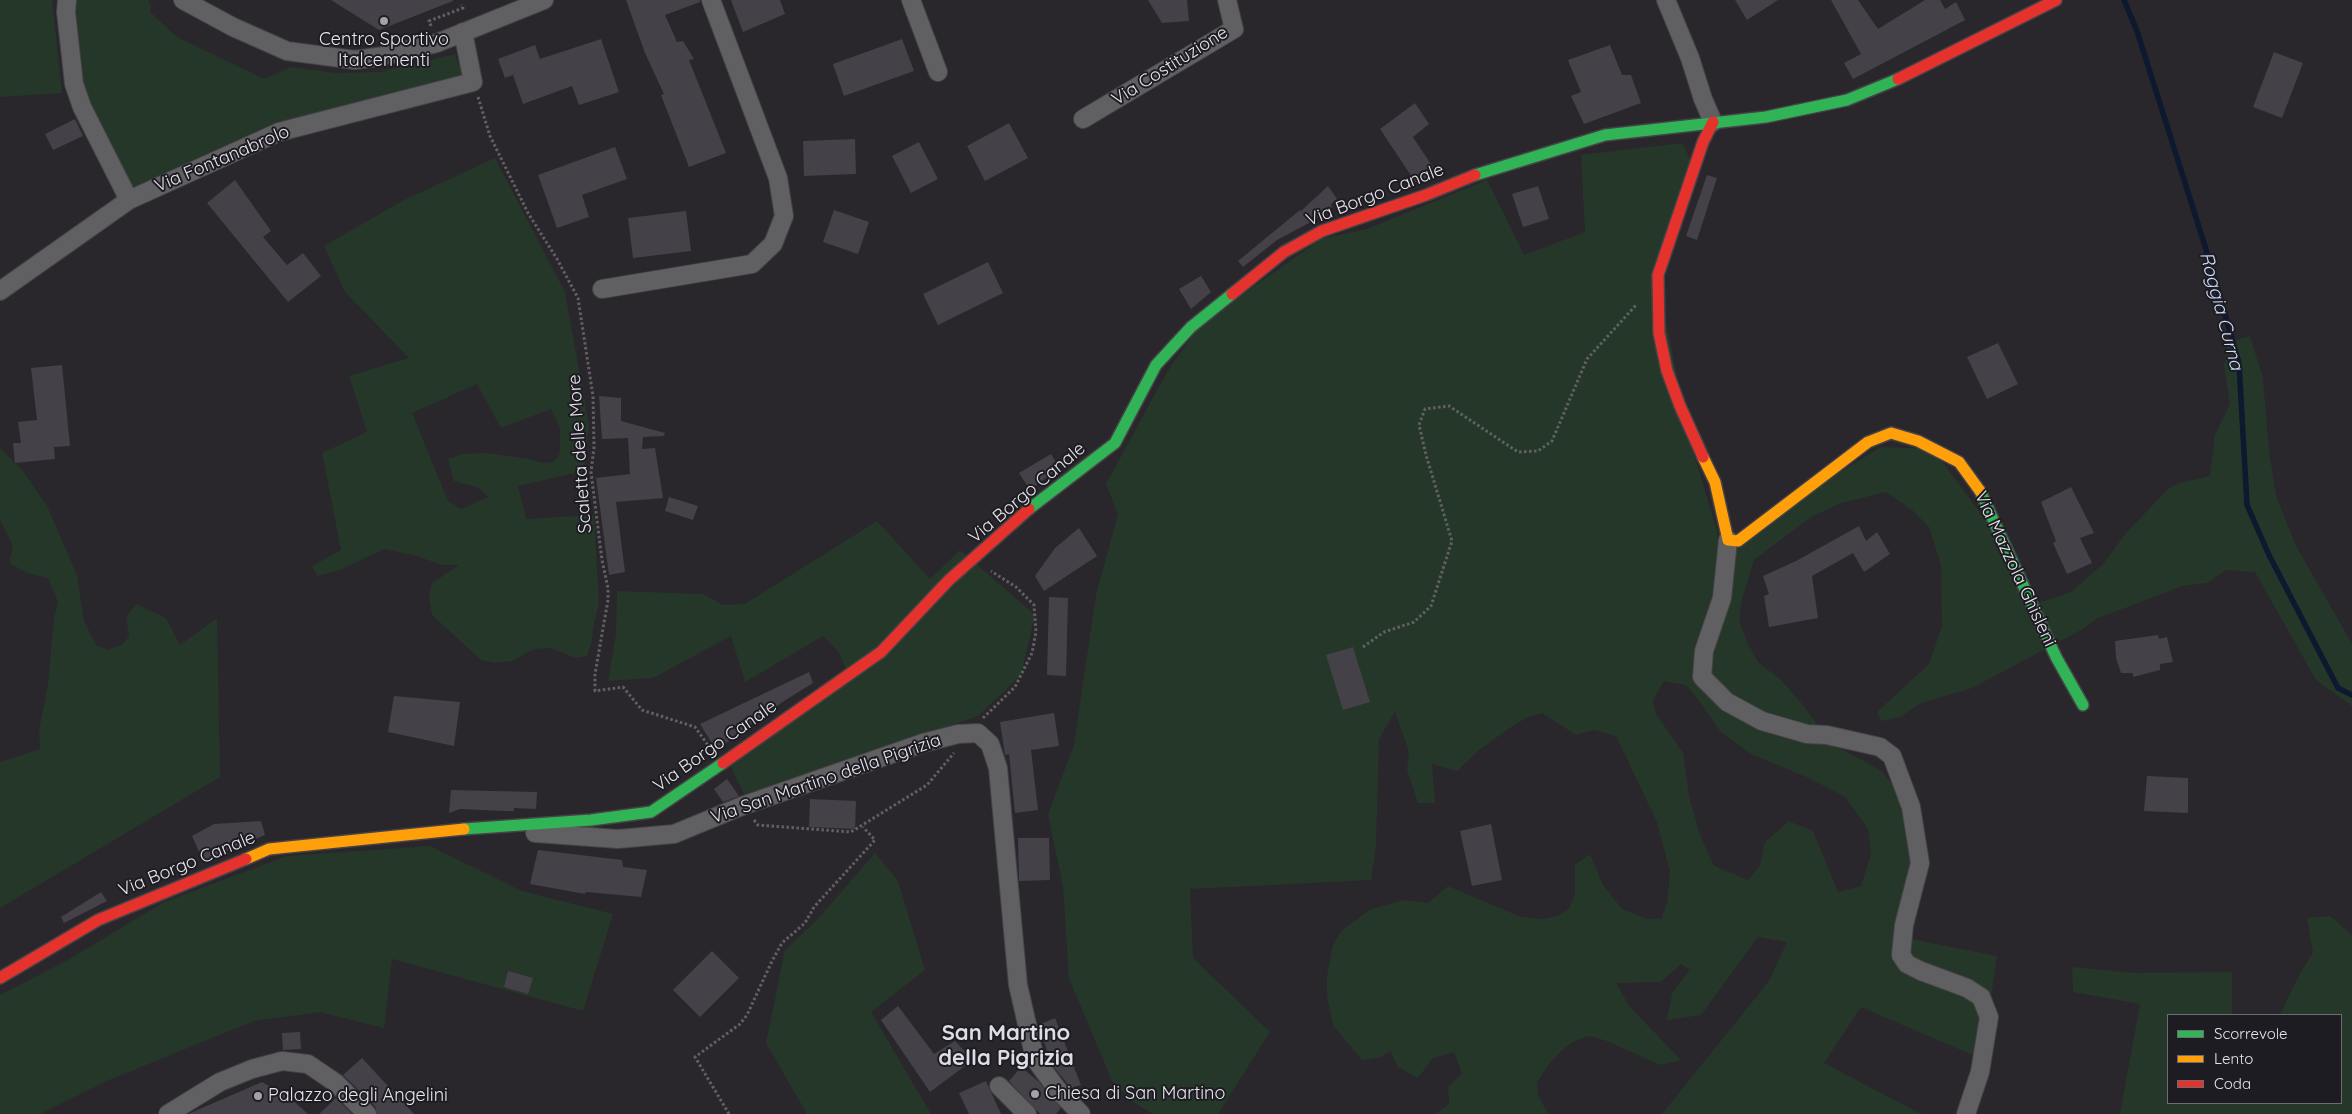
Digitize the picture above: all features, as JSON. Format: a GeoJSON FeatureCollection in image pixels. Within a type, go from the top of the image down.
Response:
{"type":"FeatureCollection","features":[{"type":"Feature","properties":{"kind":"street"},"geometry":{"type":"LineString","coordinates":[[67,0],[66,12],[74,84],[82,107],[129,200]]}},
{"type":"Feature","properties":{"kind":"street"},"geometry":{"type":"LineString","coordinates":[[183,0],[233,27],[287,51],[355,60],[384,56],[438,43],[544,0]]}},
{"type":"Feature","properties":{"kind":"street"},"geometry":{"type":"LineString","coordinates":[[602,289],[752,264],[773,244],[784,216],[778,178],[711,0]]}},
{"type":"Feature","properties":{"kind":"street"},"geometry":{"type":"LineString","coordinates":[[911,0],[938,72]]}},
{"type":"Feature","properties":{"kind":"street","name":"Via Costituzione"},"geometry":{"type":"LineString","coordinates":[[1083,119],[1234,29],[1227,0]]}},
{"type":"Feature","properties":{"kind":"street"},"geometry":{"type":"LineString","coordinates":[[1666,0],[1690,58],[1703,99],[1713,122],[1704,142],[1658,275],[1658,333],[1667,371],[1680,406],[1715,482],[1728,540],[1722,598],[1704,651],[1702,677],[1707,685],[1727,702],[1762,721],[1807,734],[1827,735],[1880,747],[1892,756],[1910,807],[1920,863],[1904,925],[1901,955],[1906,964],[1967,988],[1981,997],[1989,1017],[1980,1072],[1966,1114]]}},
{"type":"Feature","properties":{"kind":"street","name":"Via Borgo Canale"},"geometry":{"type":"LineString","coordinates":[[0,978],[98,920],[269,849],[481,827],[592,820],[652,812],[692,786],[792,713],[837,685],[881,652],[949,580],[1030,508],[1115,443],[1156,365],[1191,327],[1284,252],[1322,231],[1426,195],[1490,169],[1605,135],[1766,117],[1847,100],[1910,75],[2056,0]]}},
{"type":"Feature","properties":{"kind":"street"},"geometry":{"type":"LineString","coordinates":[[463,32],[473,82]]}},
{"type":"Feature","properties":{"kind":"street","name":"Via Fontanabrolo"},"geometry":{"type":"LineString","coordinates":[[0,291],[129,200],[279,132],[473,82]]}},
{"type":"Feature","properties":{"kind":"street","name":"Via Mazzola Ghisleni"},"geometry":{"type":"LineString","coordinates":[[1728,540],[1738,541],[1868,442],[1891,433],[1918,441],[1958,462],[1983,495],[2056,657],[2083,704]]}},
{"type":"Feature","properties":{"kind":"street"},"geometry":{"type":"LineString","coordinates":[[978,733],[990,744],[998,768],[1018,985],[1035,1059],[1057,1088],[1081,1114]]}},
{"type":"Feature","properties":{"kind":"street","name":"Via San Martino della Pigrizia"},"geometry":{"type":"LineString","coordinates":[[481,827],[618,839],[674,834],[742,806],[924,743],[958,734],[978,733]]}},
{"type":"Feature","properties":{"kind":"street"},"geometry":{"type":"LineString","coordinates":[[168,1114],[220,1082],[252,1069],[282,1061],[308,1064],[336,1083],[367,1114]]}},
{"type":"Feature","properties":{"kind":"street"},"geometry":{"type":"LineString","coordinates":[[999,1086],[1027,1114]]}},
{"type":"Feature","properties":{"kind":"path","name":"Scaletta delle More"},"geometry":{"type":"LineString","coordinates":[[473,82],[490,136],[528,213],[557,259],[578,298],[593,396],[594,447],[591,472],[602,560],[608,588],[595,674],[595,690],[623,688],[642,710],[695,727],[720,764]]}},
{"type":"Feature","properties":{"kind":"path"},"geometry":{"type":"LineString","coordinates":[[1363,647],[1384,632],[1414,622],[1431,606],[1452,541],[1419,425],[1425,409],[1449,406],[1518,452],[1538,451],[1552,441],[1587,359],[1638,302]]}},
{"type":"Feature","properties":{"kind":"path"},"geometry":{"type":"LineString","coordinates":[[742,806],[758,825],[851,832],[863,827],[927,786],[957,750],[978,733],[978,722],[1015,687],[1032,653],[1036,632],[1034,605],[1016,587],[975,558]]}},
{"type":"Feature","properties":{"kind":"path"},"geometry":{"type":"LineString","coordinates":[[729,1114],[695,1057],[740,1024],[747,1015],[782,943],[805,922],[814,907],[875,840],[863,827]]}},
{"type":"Feature","properties":{"kind":"green space"},"geometry":{"type":"Polygon","coordinates":[[[0,0],[52,0],[62,93],[0,97],[0,0]]]}},
{"type":"Feature","properties":{"kind":"green space"},"geometry":{"type":"Polygon","coordinates":[[[74,0],[148,0],[151,4],[150,12],[177,37],[264,79],[291,67],[336,73],[379,72],[455,54],[462,73],[458,78],[314,118],[137,191],[130,188],[104,137],[81,83],[74,0]]]}},
{"type":"Feature","properties":{"kind":"green space"},"geometry":{"type":"Polygon","coordinates":[[[1682,143],[1690,159],[1655,266],[1689,437],[1721,545],[1881,447],[1933,449],[1995,533],[2027,607],[2071,592],[2103,564],[2126,533],[2168,489],[2180,483],[2210,476],[2215,435],[2230,404],[2224,366],[2228,343],[2250,336],[2263,378],[2269,451],[2276,496],[2296,546],[2352,644],[2352,706],[2316,680],[2255,572],[2226,570],[2207,583],[2183,586],[2096,619],[2083,629],[1972,688],[1921,703],[1900,717],[1881,721],[1877,712],[1929,664],[1942,626],[1941,565],[1929,527],[1912,510],[1886,492],[1841,503],[1811,517],[1754,560],[1741,603],[1739,621],[1748,644],[1759,663],[1781,680],[1803,705],[1831,743],[1880,770],[1904,797],[1916,875],[1906,938],[1997,956],[1982,1059],[1861,1007],[1824,1063],[1921,1114],[1662,1114],[1769,981],[1787,942],[1758,937],[1701,1015],[1667,1020],[1672,993],[1690,970],[1681,964],[1661,982],[1616,983],[1630,1007],[1681,1060],[1660,1065],[1607,1041],[1589,1036],[1575,1041],[1562,1050],[1549,1064],[1537,1083],[1538,1095],[1550,1114],[1435,1114],[1449,1104],[1448,1087],[1462,1074],[1454,1052],[1433,1058],[1418,1078],[1398,1067],[1390,1051],[1381,1057],[1362,1060],[1333,1025],[1327,996],[1327,976],[1333,945],[1341,931],[1371,909],[1405,900],[1428,903],[1448,886],[1521,917],[1542,919],[1558,916],[1569,909],[1575,893],[1575,865],[1590,854],[1603,885],[1622,909],[1647,919],[1661,919],[1667,904],[1670,872],[1657,822],[1616,736],[1594,730],[1576,735],[1542,713],[1526,718],[1478,751],[1457,771],[1432,764],[1435,803],[1418,803],[1407,770],[1409,752],[1395,712],[1379,739],[1376,847],[1371,880],[1190,889],[1193,958],[1270,1032],[1218,1114],[1153,1114],[1133,1102],[1112,1081],[1069,978],[1063,887],[1048,814],[1074,745],[1096,595],[1118,514],[1106,484],[1167,372],[1201,324],[1321,239],[1367,229],[1487,180],[1524,255],[1585,232],[1581,155],[1682,143]],[[1664,681],[1653,700],[1656,714],[1683,753],[1689,796],[1700,835],[1714,866],[1748,880],[1760,865],[1765,842],[1789,821],[1813,831],[1838,892],[1861,886],[1871,854],[1868,829],[1845,797],[1811,779],[1751,754],[1720,731],[1686,685],[1664,681]]]}},
{"type":"Feature","properties":{"kind":"green space"},"geometry":{"type":"Polygon","coordinates":[[[495,158],[565,292],[589,425],[584,471],[518,486],[526,519],[594,515],[599,603],[592,641],[587,656],[575,658],[551,648],[534,649],[512,661],[494,663],[481,660],[432,615],[429,598],[432,583],[459,565],[441,565],[417,556],[384,549],[340,570],[317,576],[312,566],[341,550],[322,453],[367,432],[349,376],[409,358],[345,292],[324,246],[404,200],[495,158]],[[477,384],[412,413],[448,501],[461,509],[488,497],[477,487],[454,481],[448,459],[463,454],[487,453],[529,459],[542,463],[554,462],[560,453],[560,428],[551,409],[501,428],[477,384]]]}},
{"type":"Feature","properties":{"kind":"green space"},"geometry":{"type":"Polygon","coordinates":[[[0,448],[23,471],[47,506],[77,575],[84,621],[96,645],[108,650],[123,644],[129,636],[126,617],[136,604],[166,618],[180,645],[217,618],[220,777],[0,908],[0,762],[40,749],[39,730],[48,684],[54,618],[58,602],[48,578],[28,573],[9,563],[13,546],[0,520],[0,448]]]}},
{"type":"Feature","properties":{"kind":"green space"},"geometry":{"type":"Polygon","coordinates":[[[877,521],[930,579],[960,550],[1035,615],[1021,675],[978,716],[798,779],[744,794],[729,763],[851,681],[838,651],[823,636],[745,682],[731,636],[653,678],[608,681],[616,634],[617,591],[703,594],[723,605],[745,604],[877,521]]]}},
{"type":"Feature","properties":{"kind":"green space"},"geometry":{"type":"Polygon","coordinates":[[[430,846],[522,891],[613,914],[583,1011],[392,959],[384,1028],[320,1012],[254,1021],[109,1080],[40,1114],[0,1114],[0,995],[68,960],[164,902],[287,856],[430,846]]]}},
{"type":"Feature","properties":{"kind":"green space"},"geometry":{"type":"Polygon","coordinates":[[[875,853],[898,881],[925,970],[871,1012],[931,1114],[807,1114],[766,1043],[785,950],[817,920],[875,853]]]}},
{"type":"Feature","properties":{"kind":"green space"},"geometry":{"type":"Polygon","coordinates":[[[2330,916],[2352,935],[2352,1114],[2120,1114],[2140,1004],[2073,992],[2072,967],[2133,973],[2232,972],[2232,1014],[2167,1014],[2167,1104],[2342,1104],[2342,1014],[2280,1014],[2297,979],[2313,952],[2307,918],[2330,916]]]}},
{"type":"Feature","properties":{"kind":"building","name":"Centro Sportivo Italcementi"},"geometry":{"type":"Polygon","coordinates":[[[331,0],[453,0],[453,1],[379,30],[331,0]]]}},
{"type":"Feature","properties":{"kind":"building"},"geometry":{"type":"Polygon","coordinates":[[[626,0],[700,0],[700,2],[665,15],[677,42],[683,41],[694,59],[689,60],[726,153],[689,167],[661,95],[664,94],[645,53],[626,0]]]}},
{"type":"Feature","properties":{"kind":"building"},"geometry":{"type":"Polygon","coordinates":[[[731,0],[780,0],[785,14],[743,32],[731,0]]]}},
{"type":"Feature","properties":{"kind":"building"},"geometry":{"type":"Polygon","coordinates":[[[1148,0],[1187,0],[1189,21],[1162,23],[1148,0]]]}},
{"type":"Feature","properties":{"kind":"building"},"geometry":{"type":"Polygon","coordinates":[[[1735,0],[1778,0],[1747,20],[1735,0]]]}},
{"type":"Feature","properties":{"kind":"building"},"geometry":{"type":"Polygon","coordinates":[[[1831,0],[1858,0],[1878,29],[1925,0],[1940,0],[1945,9],[1956,2],[1965,20],[1853,79],[1844,63],[1861,54],[1831,0]]]}},
{"type":"Feature","properties":{"kind":"building"},"geometry":{"type":"Polygon","coordinates":[[[601,39],[619,92],[579,105],[572,86],[523,104],[513,75],[505,78],[498,59],[535,45],[540,59],[601,39]]]}},
{"type":"Feature","properties":{"kind":"building"},"geometry":{"type":"Polygon","coordinates":[[[902,39],[914,71],[844,96],[833,64],[902,39]]]}},
{"type":"Feature","properties":{"kind":"building"},"geometry":{"type":"Polygon","coordinates":[[[1610,45],[1622,75],[1631,75],[1641,103],[1584,124],[1571,96],[1581,92],[1568,60],[1610,45]]]}},
{"type":"Feature","properties":{"kind":"building"},"geometry":{"type":"Polygon","coordinates":[[[2274,52],[2303,63],[2282,118],[2253,107],[2274,52]]]}},
{"type":"Feature","properties":{"kind":"building"},"geometry":{"type":"Polygon","coordinates":[[[1415,103],[1429,124],[1413,137],[1438,175],[1416,183],[1380,129],[1415,103]]]}},
{"type":"Feature","properties":{"kind":"building"},"geometry":{"type":"Polygon","coordinates":[[[75,119],[83,136],[53,150],[45,134],[75,119]]]}},
{"type":"Feature","properties":{"kind":"building"},"geometry":{"type":"Polygon","coordinates":[[[1009,123],[1028,158],[985,181],[967,146],[1009,123]]]}},
{"type":"Feature","properties":{"kind":"building"},"geometry":{"type":"Polygon","coordinates":[[[855,139],[856,174],[804,176],[803,141],[855,139]]]}},
{"type":"Feature","properties":{"kind":"building"},"geometry":{"type":"Polygon","coordinates":[[[919,142],[938,179],[911,193],[892,156],[919,142]]]}},
{"type":"Feature","properties":{"kind":"building"},"geometry":{"type":"Polygon","coordinates":[[[615,147],[627,179],[582,195],[589,217],[557,228],[538,175],[615,147]]]}},
{"type":"Feature","properties":{"kind":"building"},"geometry":{"type":"Polygon","coordinates":[[[1707,175],[1717,178],[1697,240],[1686,236],[1707,175]]]}},
{"type":"Feature","properties":{"kind":"building"},"geometry":{"type":"Polygon","coordinates":[[[235,180],[271,231],[263,237],[287,265],[303,253],[321,276],[288,302],[207,203],[235,180]]]}},
{"type":"Feature","properties":{"kind":"building"},"geometry":{"type":"Polygon","coordinates":[[[1328,186],[1337,199],[1331,204],[1332,207],[1322,216],[1277,240],[1243,267],[1238,261],[1301,211],[1328,186]]]}},
{"type":"Feature","properties":{"kind":"building"},"geometry":{"type":"Polygon","coordinates":[[[1538,186],[1549,219],[1523,227],[1512,194],[1538,186]]]}},
{"type":"Feature","properties":{"kind":"building"},"geometry":{"type":"Polygon","coordinates":[[[834,210],[869,222],[858,254],[823,242],[834,210]]]}},
{"type":"Feature","properties":{"kind":"building"},"geometry":{"type":"Polygon","coordinates":[[[686,211],[691,251],[633,258],[628,218],[686,211]]]}},
{"type":"Feature","properties":{"kind":"building"},"geometry":{"type":"Polygon","coordinates":[[[988,262],[1003,293],[938,325],[923,294],[988,262]]]}},
{"type":"Feature","properties":{"kind":"building"},"geometry":{"type":"Polygon","coordinates":[[[1201,276],[1211,292],[1191,309],[1179,289],[1201,276]]]}},
{"type":"Feature","properties":{"kind":"building"},"geometry":{"type":"Polygon","coordinates":[[[1998,343],[2018,384],[1987,399],[1967,357],[1998,343]]]}},
{"type":"Feature","properties":{"kind":"building"},"geometry":{"type":"Polygon","coordinates":[[[62,365],[70,446],[54,447],[55,459],[15,463],[13,443],[21,443],[18,422],[37,420],[31,368],[62,365]]]}},
{"type":"Feature","properties":{"kind":"building"},"geometry":{"type":"Polygon","coordinates":[[[599,396],[621,398],[621,421],[665,433],[664,436],[643,437],[642,449],[655,448],[663,498],[616,502],[625,572],[609,575],[596,478],[630,474],[628,438],[602,439],[599,396]]]}},
{"type":"Feature","properties":{"kind":"building"},"geometry":{"type":"Polygon","coordinates":[[[1051,454],[1059,468],[1030,490],[1019,473],[1051,454]]]}},
{"type":"Feature","properties":{"kind":"building"},"geometry":{"type":"Polygon","coordinates":[[[2071,487],[2094,533],[2080,538],[2092,563],[2067,574],[2053,543],[2056,541],[2041,502],[2071,487]]]}},
{"type":"Feature","properties":{"kind":"building"},"geometry":{"type":"Polygon","coordinates":[[[669,497],[698,506],[693,520],[665,511],[669,497]]]}},
{"type":"Feature","properties":{"kind":"building"},"geometry":{"type":"Polygon","coordinates":[[[1859,526],[1866,541],[1877,532],[1890,554],[1864,572],[1853,553],[1812,576],[1818,618],[1769,627],[1764,596],[1769,594],[1763,576],[1796,561],[1859,526]]]}},
{"type":"Feature","properties":{"kind":"building"},"geometry":{"type":"Polygon","coordinates":[[[1079,528],[1097,556],[1044,591],[1035,576],[1055,548],[1079,528]]]}},
{"type":"Feature","properties":{"kind":"building"},"geometry":{"type":"Polygon","coordinates":[[[1049,597],[1068,598],[1066,676],[1047,675],[1049,597]]]}},
{"type":"Feature","properties":{"kind":"building"},"geometry":{"type":"Polygon","coordinates":[[[2158,635],[2159,639],[2167,637],[2173,662],[2160,664],[2160,670],[2133,677],[2133,673],[2121,673],[2116,658],[2115,641],[2158,635]]]}},
{"type":"Feature","properties":{"kind":"building"},"geometry":{"type":"Polygon","coordinates":[[[1353,647],[1370,702],[1343,710],[1326,655],[1353,647]]]}},
{"type":"Feature","properties":{"kind":"building"},"geometry":{"type":"Polygon","coordinates":[[[809,672],[813,683],[784,701],[716,750],[700,724],[809,672]]]}},
{"type":"Feature","properties":{"kind":"building"},"geometry":{"type":"Polygon","coordinates":[[[394,696],[460,702],[454,746],[388,732],[394,696]]]}},
{"type":"Feature","properties":{"kind":"building"},"geometry":{"type":"Polygon","coordinates":[[[1054,713],[1059,746],[1031,750],[1038,810],[1015,813],[1009,754],[1005,755],[1000,722],[1054,713]]]}},
{"type":"Feature","properties":{"kind":"building"},"geometry":{"type":"Polygon","coordinates":[[[2147,776],[2188,778],[2188,813],[2144,811],[2147,776]]]}},
{"type":"Feature","properties":{"kind":"building"},"geometry":{"type":"Polygon","coordinates":[[[727,779],[739,796],[723,802],[714,789],[727,779]]]}},
{"type":"Feature","properties":{"kind":"building"},"geometry":{"type":"Polygon","coordinates":[[[451,790],[537,792],[536,809],[514,808],[514,811],[504,811],[460,809],[449,813],[451,790]]]}},
{"type":"Feature","properties":{"kind":"building"},"geometry":{"type":"Polygon","coordinates":[[[810,799],[856,801],[855,829],[809,827],[810,799]]]}},
{"type":"Feature","properties":{"kind":"building"},"geometry":{"type":"Polygon","coordinates":[[[261,821],[265,835],[203,861],[192,836],[214,824],[261,821]]]}},
{"type":"Feature","properties":{"kind":"building"},"geometry":{"type":"Polygon","coordinates":[[[1491,824],[1502,880],[1472,886],[1460,831],[1491,824]]]}},
{"type":"Feature","properties":{"kind":"building"},"geometry":{"type":"Polygon","coordinates":[[[1018,838],[1049,838],[1050,880],[1019,881],[1018,838]]]}},
{"type":"Feature","properties":{"kind":"building"},"geometry":{"type":"Polygon","coordinates":[[[538,850],[622,860],[623,867],[647,870],[641,897],[586,892],[585,894],[530,884],[538,850]]]}},
{"type":"Feature","properties":{"kind":"building"},"geometry":{"type":"Polygon","coordinates":[[[101,892],[107,901],[64,923],[61,917],[101,892]]]}},
{"type":"Feature","properties":{"kind":"building"},"geometry":{"type":"Polygon","coordinates":[[[712,951],[739,978],[700,1017],[673,990],[712,951]]]}},
{"type":"Feature","properties":{"kind":"building"},"geometry":{"type":"Polygon","coordinates":[[[508,971],[533,978],[528,994],[504,987],[508,971]]]}},
{"type":"Feature","properties":{"kind":"building"},"geometry":{"type":"Polygon","coordinates":[[[898,1006],[934,1054],[955,1041],[973,1060],[930,1092],[881,1020],[898,1006]]]}},
{"type":"Feature","properties":{"kind":"building"},"geometry":{"type":"Polygon","coordinates":[[[1055,1018],[1081,1085],[1071,1088],[1053,1066],[1038,1025],[1055,1018]]]}},
{"type":"Feature","properties":{"kind":"building"},"geometry":{"type":"Polygon","coordinates":[[[300,1032],[301,1049],[283,1050],[282,1033],[300,1032]]]}},
{"type":"Feature","properties":{"kind":"building"},"geometry":{"type":"Polygon","coordinates":[[[362,1058],[414,1114],[377,1114],[375,1106],[343,1075],[362,1058]]]}},
{"type":"Feature","properties":{"kind":"building","name":"Chiesa di San Martino"},"geometry":{"type":"Polygon","coordinates":[[[1021,1067],[1039,1082],[1061,1108],[1056,1114],[1040,1114],[1009,1081],[1021,1067]]]}},
{"type":"Feature","properties":{"kind":"building"},"geometry":{"type":"Polygon","coordinates":[[[986,1081],[1001,1114],[969,1114],[959,1093],[986,1081]]]}},
{"type":"Feature","properties":{"kind":"building","name":"Palazzo degli Angelini"},"geometry":{"type":"Polygon","coordinates":[[[262,1082],[290,1098],[308,1114],[188,1114],[262,1082]]]}},
{"type":"Feature","properties":{"kind":"building","name":"Palazzo degli Angelini"},"geometry":{"type":"Polygon","coordinates":[[[336,1098],[352,1114],[319,1114],[336,1098]]]}},
{"type":"Feature","properties":{"kind":"waterway","name":"Roggia Curna"},"geometry":{"type":"LineString","coordinates":[[2124,0],[2137,31],[2205,246],[2239,363],[2247,505],[2269,555],[2338,688],[2352,695]]}},
{"type":"Feature","properties":{"kind":"traffic: fast"},"geometry":{"type":"LineString","coordinates":[[1475,175],[1605,135],[1766,117],[1847,100],[1898,79]]}},
{"type":"Feature","properties":{"kind":"traffic: fast"},"geometry":{"type":"LineString","coordinates":[[1029,509],[1115,443],[1156,365],[1191,327],[1232,294]]}},
{"type":"Feature","properties":{"kind":"traffic: fast"},"geometry":{"type":"LineString","coordinates":[[1980,491],[2056,657],[2083,705]]}},
{"type":"Feature","properties":{"kind":"traffic: fast"},"geometry":{"type":"LineString","coordinates":[[464,829],[591,820],[651,812],[723,763]]}},
{"type":"Feature","properties":{"kind":"traffic: slow"},"geometry":{"type":"LineString","coordinates":[[1703,457],[1715,482],[1728,540],[1738,541],[1868,442],[1891,433],[1918,441],[1959,462],[1980,491]]}},
{"type":"Feature","properties":{"kind":"traffic: slow"},"geometry":{"type":"LineString","coordinates":[[246,859],[269,849],[464,829]]}},
{"type":"Feature","properties":{"kind":"traffic: jam"},"geometry":{"type":"LineString","coordinates":[[1898,79],[2056,0]]}},
{"type":"Feature","properties":{"kind":"traffic: jam"},"geometry":{"type":"LineString","coordinates":[[1703,457],[1680,406],[1667,371],[1659,333],[1658,275],[1703,142],[1713,122]]}},
{"type":"Feature","properties":{"kind":"traffic: jam"},"geometry":{"type":"LineString","coordinates":[[1232,294],[1284,252],[1322,231],[1426,195],[1475,175]]}},
{"type":"Feature","properties":{"kind":"traffic: jam"},"geometry":{"type":"LineString","coordinates":[[723,763],[881,652],[949,580],[1029,509]]}},
{"type":"Feature","properties":{"kind":"traffic: jam"},"geometry":{"type":"LineString","coordinates":[[0,978],[98,920],[246,859]]}},
{"type":"Feature","properties":{"kind":"place","name":"Centro Sportivo Italcementi"},"geometry":{"type":"Point","coordinates":[384,21]}},
{"type":"Feature","properties":{"kind":"place","name":"Chiesa di San Martino"},"geometry":{"type":"Point","coordinates":[1035,1094]}},
{"type":"Feature","properties":{"kind":"place","name":"Palazzo degli Angelini"},"geometry":{"type":"Point","coordinates":[258,1096]}},
{"type":"Feature","properties":{"kind":"district","name":"San Martino della Pigrizia"},"geometry":{"type":"Point","coordinates":[1006,1046]}}]}
